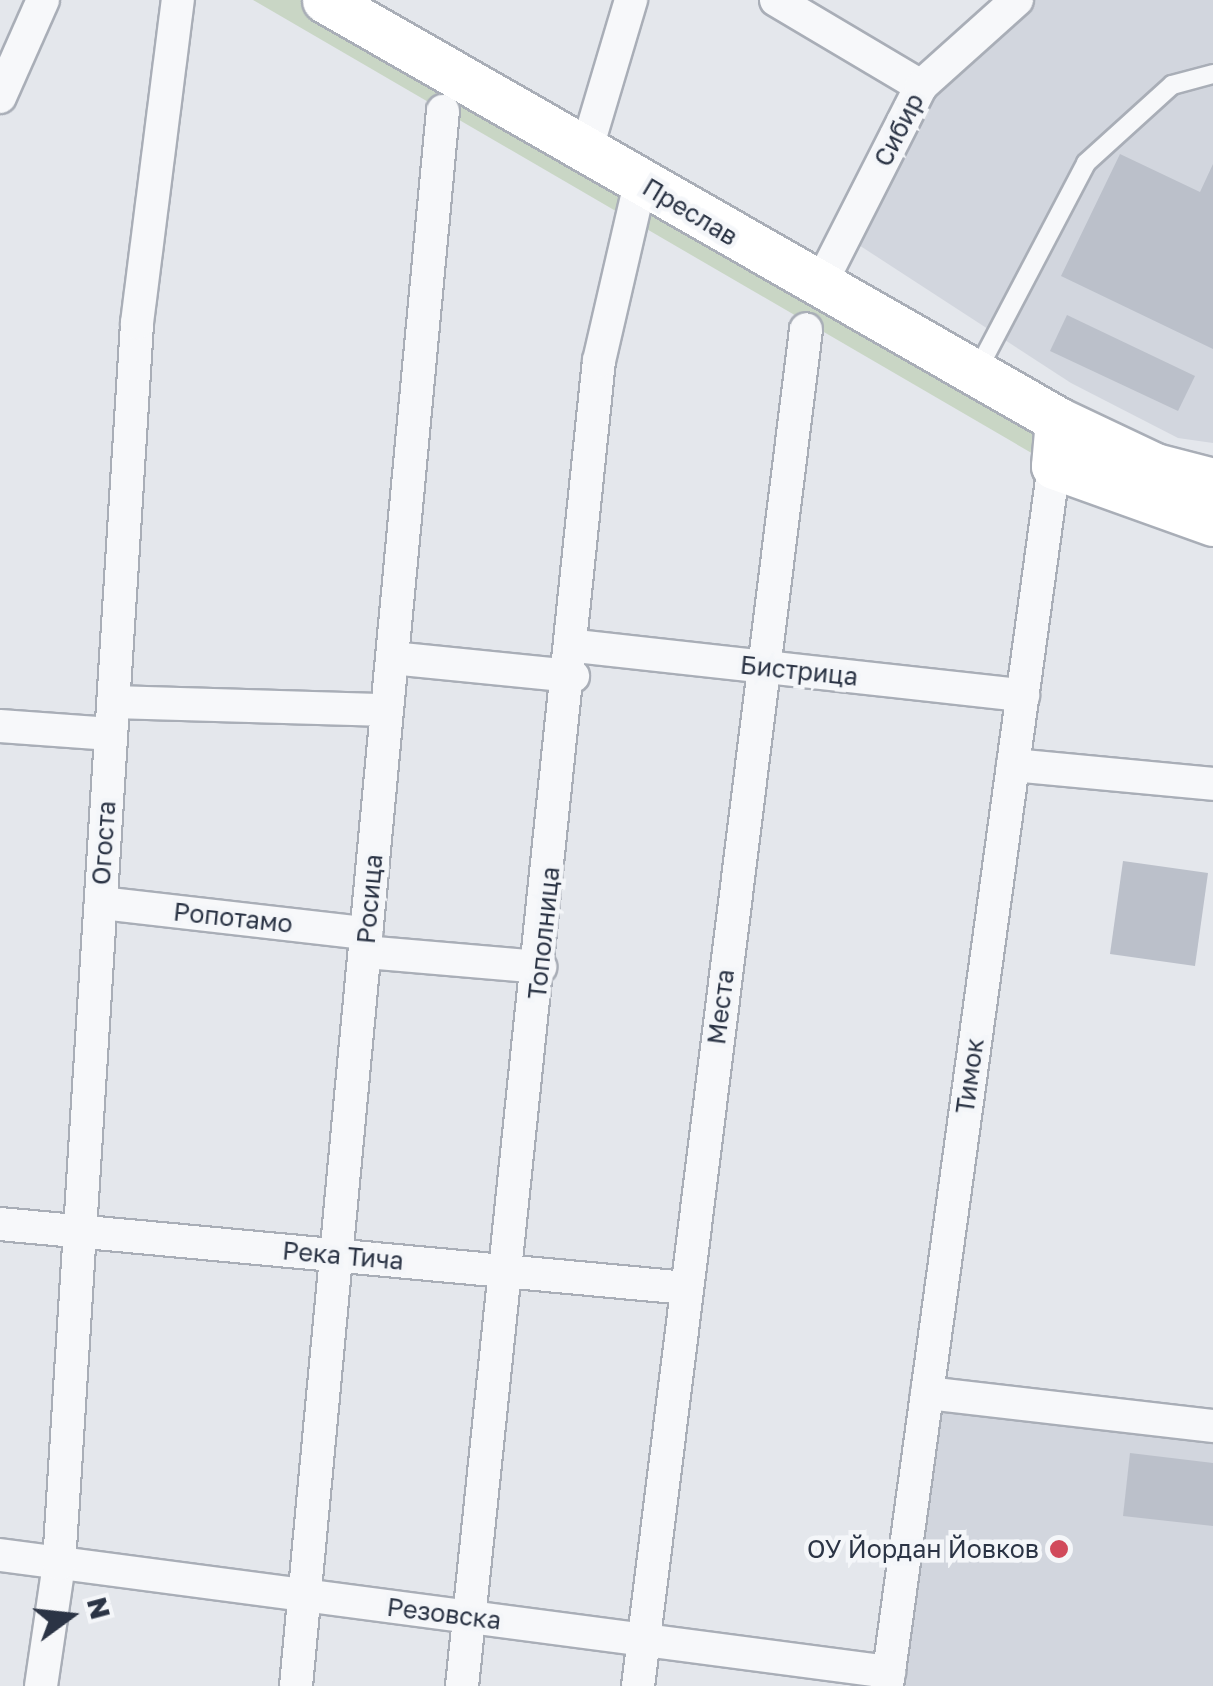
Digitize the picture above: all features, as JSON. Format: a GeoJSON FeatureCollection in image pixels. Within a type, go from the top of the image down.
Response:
{"type":"FeatureCollection","features":[{"type":"Feature","properties":{"kind":"main road","name":"Преслав"},"geometry":{"type":"LineString","coordinates":[[324,0],[640,182],[812,309],[974,376],[1155,466],[1213,481]]}},
{"type":"Feature","properties":{"kind":"main road"},"geometry":{"type":"LineString","coordinates":[[1058,420],[1054,466],[1213,523]]}},
{"type":"Feature","properties":{"kind":"street"},"geometry":{"type":"LineString","coordinates":[[0,97],[43,0]]}},
{"type":"Feature","properties":{"kind":"street","name":"Огоста"},"geometry":{"type":"LineString","coordinates":[[41,1686],[59,1564],[138,322],[178,0]]}},
{"type":"Feature","properties":{"kind":"street"},"geometry":{"type":"LineString","coordinates":[[586,151],[630,0]]}},
{"type":"Feature","properties":{"kind":"street"},"geometry":{"type":"LineString","coordinates":[[776,0],[921,86]]}},
{"type":"Feature","properties":{"kind":"street","name":"Сибир"},"geometry":{"type":"LineString","coordinates":[[812,309],[921,86],[1017,0]]}},
{"type":"Feature","properties":{"kind":"street","name":"Росица"},"geometry":{"type":"LineString","coordinates":[[296,1686],[443,111]]}},
{"type":"Feature","properties":{"kind":"street","name":"Тополница"},"geometry":{"type":"LineString","coordinates":[[462,1686],[574,661],[599,362],[640,182]]}},
{"type":"Feature","properties":{"kind":"street","name":"Места"},"geometry":{"type":"LineString","coordinates":[[638,1686],[812,309]]}},
{"type":"Feature","properties":{"kind":"street","name":"Тимок"},"geometry":{"type":"LineString","coordinates":[[888,1679],[1054,466]]}},
{"type":"Feature","properties":{"kind":"street","name":"Бистрица"},"geometry":{"type":"LineString","coordinates":[[392,658],[764,666],[1023,695]]}},
{"type":"Feature","properties":{"kind":"street"},"geometry":{"type":"LineString","coordinates":[[0,726],[112,718],[387,710]]}},
{"type":"Feature","properties":{"kind":"street"},"geometry":{"type":"LineString","coordinates":[[1014,764],[1213,784]]}},
{"type":"Feature","properties":{"kind":"street","name":"Ропотамо"},"geometry":{"type":"LineString","coordinates":[[101,902],[540,967]]}},
{"type":"Feature","properties":{"kind":"street","name":"Река Тича"},"geometry":{"type":"LineString","coordinates":[[0,1224],[686,1288]]}},
{"type":"Feature","properties":{"kind":"street"},"geometry":{"type":"LineString","coordinates":[[927,1393],[1213,1426]]}},
{"type":"Feature","properties":{"kind":"street","name":"Резовска"},"geometry":{"type":"LineString","coordinates":[[0,1555],[644,1640],[888,1679]]}},
{"type":"Feature","properties":{"kind":"lane"},"geometry":{"type":"LineString","coordinates":[[974,376],[1086,163],[1172,85],[1213,74]]}},
{"type":"Feature","properties":{"kind":"shaded area"},"geometry":{"type":"Polygon","coordinates":[[[1017,0],[1213,0],[1213,443],[1178,438],[1071,383],[845,236],[921,86],[1017,0]]]}},
{"type":"Feature","properties":{"kind":"shaded area","name":"ОУ Йордан Йовков"},"geometry":{"type":"Polygon","coordinates":[[[927,1393],[1213,1426],[1213,1686],[887,1686],[927,1393]]]}},
{"type":"Feature","properties":{"kind":"green space"},"geometry":{"type":"Polygon","coordinates":[[[253,0],[325,0],[1058,420],[1054,466],[253,0]]]}},
{"type":"Feature","properties":{"kind":"building"},"geometry":{"type":"Polygon","coordinates":[[[1120,154],[1200,192],[1213,164],[1213,349],[1061,276],[1120,154]]]}},
{"type":"Feature","properties":{"kind":"building"},"geometry":{"type":"Polygon","coordinates":[[[1067,315],[1195,376],[1178,411],[1050,351],[1067,315]]]}},
{"type":"Feature","properties":{"kind":"building"},"geometry":{"type":"Polygon","coordinates":[[[1123,861],[1208,873],[1195,966],[1110,954],[1123,861]]]}},
{"type":"Feature","properties":{"kind":"building"},"geometry":{"type":"Polygon","coordinates":[[[1130,1453],[1213,1463],[1213,1526],[1123,1516],[1130,1453]]]}},
{"type":"Feature","properties":{"kind":"place","name":"ОУ Йордан Йовков"},"geometry":{"type":"Point","coordinates":[1059,1549]}}]}
